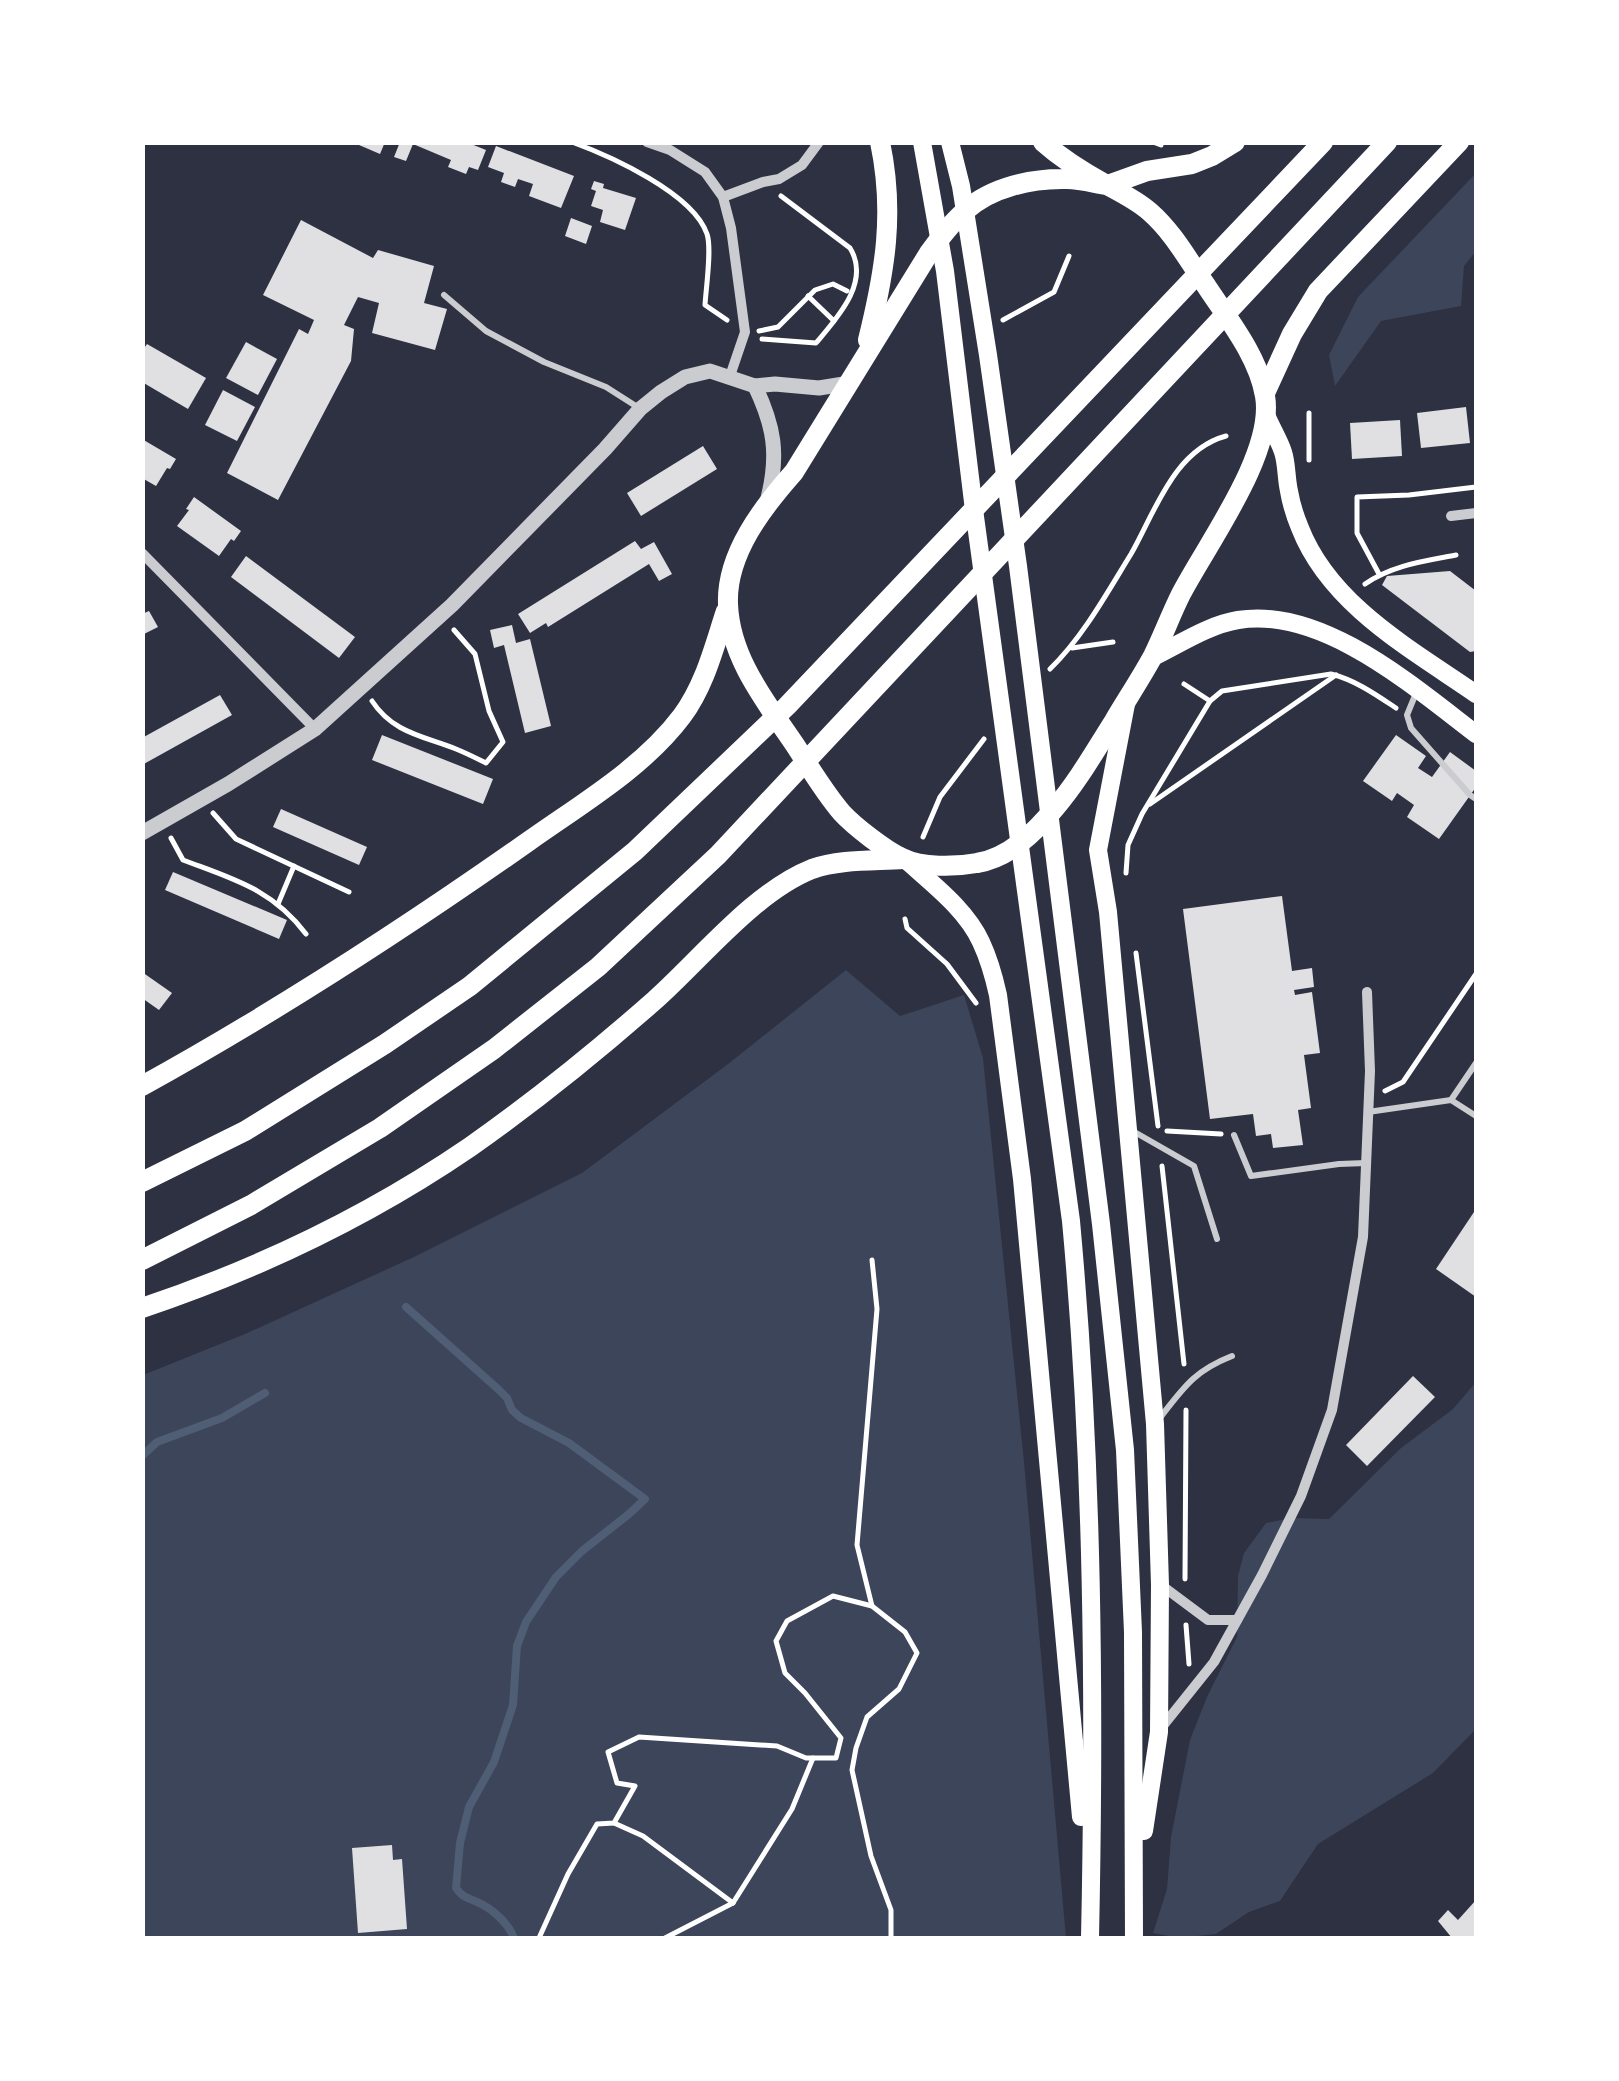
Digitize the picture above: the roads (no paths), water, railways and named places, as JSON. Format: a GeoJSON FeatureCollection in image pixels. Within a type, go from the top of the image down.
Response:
{"type":"FeatureCollection","features":[{"type":"Feature","properties":{"kind":"highway"},"geometry":{"type":"LineString","coordinates":[[863,361],[887,253],[888,189],[880,142]]}},
{"type":"Feature","properties":{"kind":"highway"},"geometry":{"type":"LineString","coordinates":[[142,1308],[228,1278],[310,1240],[469,1147],[581,1062],[656,1000],[763,899],[798,876],[833,864],[904,859],[956,866],[980,863],[1004,854],[1028,836],[1077,781],[1152,656],[1182,592],[1221,525],[1244,480],[1267,417],[1265,393],[1249,352],[1174,239],[1149,211],[1078,169],[1043,142]]}},
{"type":"Feature","properties":{"kind":"highway"},"geometry":{"type":"LineString","coordinates":[[904,859],[860,830],[828,796],[752,680],[737,650],[728,604],[736,558],[768,502],[794,472],[850,384],[929,253],[968,208],[1026,183],[1070,178],[1107,185],[1147,171],[1192,164],[1235,142]]}},
{"type":"Feature","properties":{"kind":"highway"},"geometry":{"type":"LineString","coordinates":[[142,1182],[245,1131],[385,1044],[470,986],[635,851],[786,706],[1323,142]]}},
{"type":"Feature","properties":{"kind":"highway"},"geometry":{"type":"LineString","coordinates":[[142,1260],[251,1205],[380,1128],[494,1049],[598,967],[732,841],[1387,142]]}},
{"type":"Feature","properties":{"kind":"highway"},"geometry":{"type":"LineString","coordinates":[[1265,393],[1292,334],[1318,291],[1459,142]]}},
{"type":"Feature","properties":{"kind":"highway"},"geometry":{"type":"LineString","coordinates":[[142,1086],[314,986],[607,786],[651,750],[684,714],[695,695],[728,604]]}},
{"type":"Feature","properties":{"kind":"main road"},"geometry":{"type":"LineString","coordinates":[[922,142],[945,271],[1071,1221],[1081,1331],[1092,1614],[1090,1938]]}},
{"type":"Feature","properties":{"kind":"main road"},"geometry":{"type":"LineString","coordinates":[[950,142],[961,186],[1018,566],[1102,1224],[1125,1450],[1133,1632],[1134,1938]]}},
{"type":"Feature","properties":{"kind":"main road"},"geometry":{"type":"LineString","coordinates":[[1267,417],[1284,454],[1298,523],[1324,573],[1370,618],[1476,694]]}},
{"type":"Feature","properties":{"kind":"main road"},"geometry":{"type":"LineString","coordinates":[[1152,656],[1220,625],[1240,620],[1283,621],[1328,635],[1363,654],[1476,734]]}},
{"type":"Feature","properties":{"kind":"main road"},"geometry":{"type":"LineString","coordinates":[[1127,698],[1098,850],[1108,912],[1155,1424],[1160,1585],[1158,1732],[1135,1890]]}},
{"type":"Feature","properties":{"kind":"main road"},"geometry":{"type":"LineString","coordinates":[[904,859],[968,920],[980,938],[998,994],[1022,1178],[1090,1910]]}},
{"type":"Feature","properties":{"kind":"street"},"geometry":{"type":"LineString","coordinates":[[646,142],[670,150],[705,172],[723,197],[731,228],[745,335],[730,376]]}},
{"type":"Feature","properties":{"kind":"street"},"geometry":{"type":"LineString","coordinates":[[723,197],[779,179],[802,165],[819,142]]}},
{"type":"Feature","properties":{"kind":"street"},"geometry":{"type":"LineString","coordinates":[[142,833],[315,729],[441,614],[640,409],[685,377],[710,372],[755,386],[819,388],[850,384]]}},
{"type":"Feature","properties":{"kind":"street"},"geometry":{"type":"LineString","coordinates":[[755,386],[772,426],[775,448],[768,502]]}},
{"type":"Feature","properties":{"kind":"street"},"geometry":{"type":"LineString","coordinates":[[1451,516],[1476,513]]}},
{"type":"Feature","properties":{"kind":"street"},"geometry":{"type":"LineString","coordinates":[[142,553],[315,729]]}},
{"type":"Feature","properties":{"kind":"street"},"geometry":{"type":"LineString","coordinates":[[1158,1732],[1214,1662],[1237,1620],[1301,1496],[1332,1410],[1363,1237],[1367,992]]}},
{"type":"Feature","properties":{"kind":"street"},"geometry":{"type":"LineString","coordinates":[[1160,1585],[1208,1620],[1237,1620]]}},
{"type":"Feature","properties":{"kind":"lane"},"geometry":{"type":"LineString","coordinates":[[444,295],[486,331],[544,362],[606,387],[640,409]]}},
{"type":"Feature","properties":{"kind":"lane"},"geometry":{"type":"LineString","coordinates":[[1417,689],[1408,716],[1410,728],[1476,799]]}},
{"type":"Feature","properties":{"kind":"lane"},"geometry":{"type":"LineString","coordinates":[[1451,1100],[1476,1063]]}},
{"type":"Feature","properties":{"kind":"lane"},"geometry":{"type":"LineString","coordinates":[[1368,1112],[1451,1100],[1476,1116]]}},
{"type":"Feature","properties":{"kind":"lane"},"geometry":{"type":"LineString","coordinates":[[1126,1126],[1194,1166],[1217,1239]]}},
{"type":"Feature","properties":{"kind":"lane"},"geometry":{"type":"LineString","coordinates":[[1234,1135],[1251,1176],[1366,1163]]}},
{"type":"Feature","properties":{"kind":"lane"},"geometry":{"type":"LineString","coordinates":[[1155,1424],[1186,1384],[1204,1368],[1232,1356]]}},
{"type":"Feature","properties":{"kind":"waterway"},"geometry":{"type":"LineString","coordinates":[[406,1307],[498,1389],[521,1418],[569,1443],[645,1499],[556,1577],[526,1622],[517,1646],[513,1705],[494,1762],[469,1807],[460,1843],[456,1888],[463,1896],[494,1912],[514,1938]]}},
{"type":"Feature","properties":{"kind":"waterway"},"geometry":{"type":"LineString","coordinates":[[142,1456],[157,1442],[222,1418],[265,1393]]}}]}
